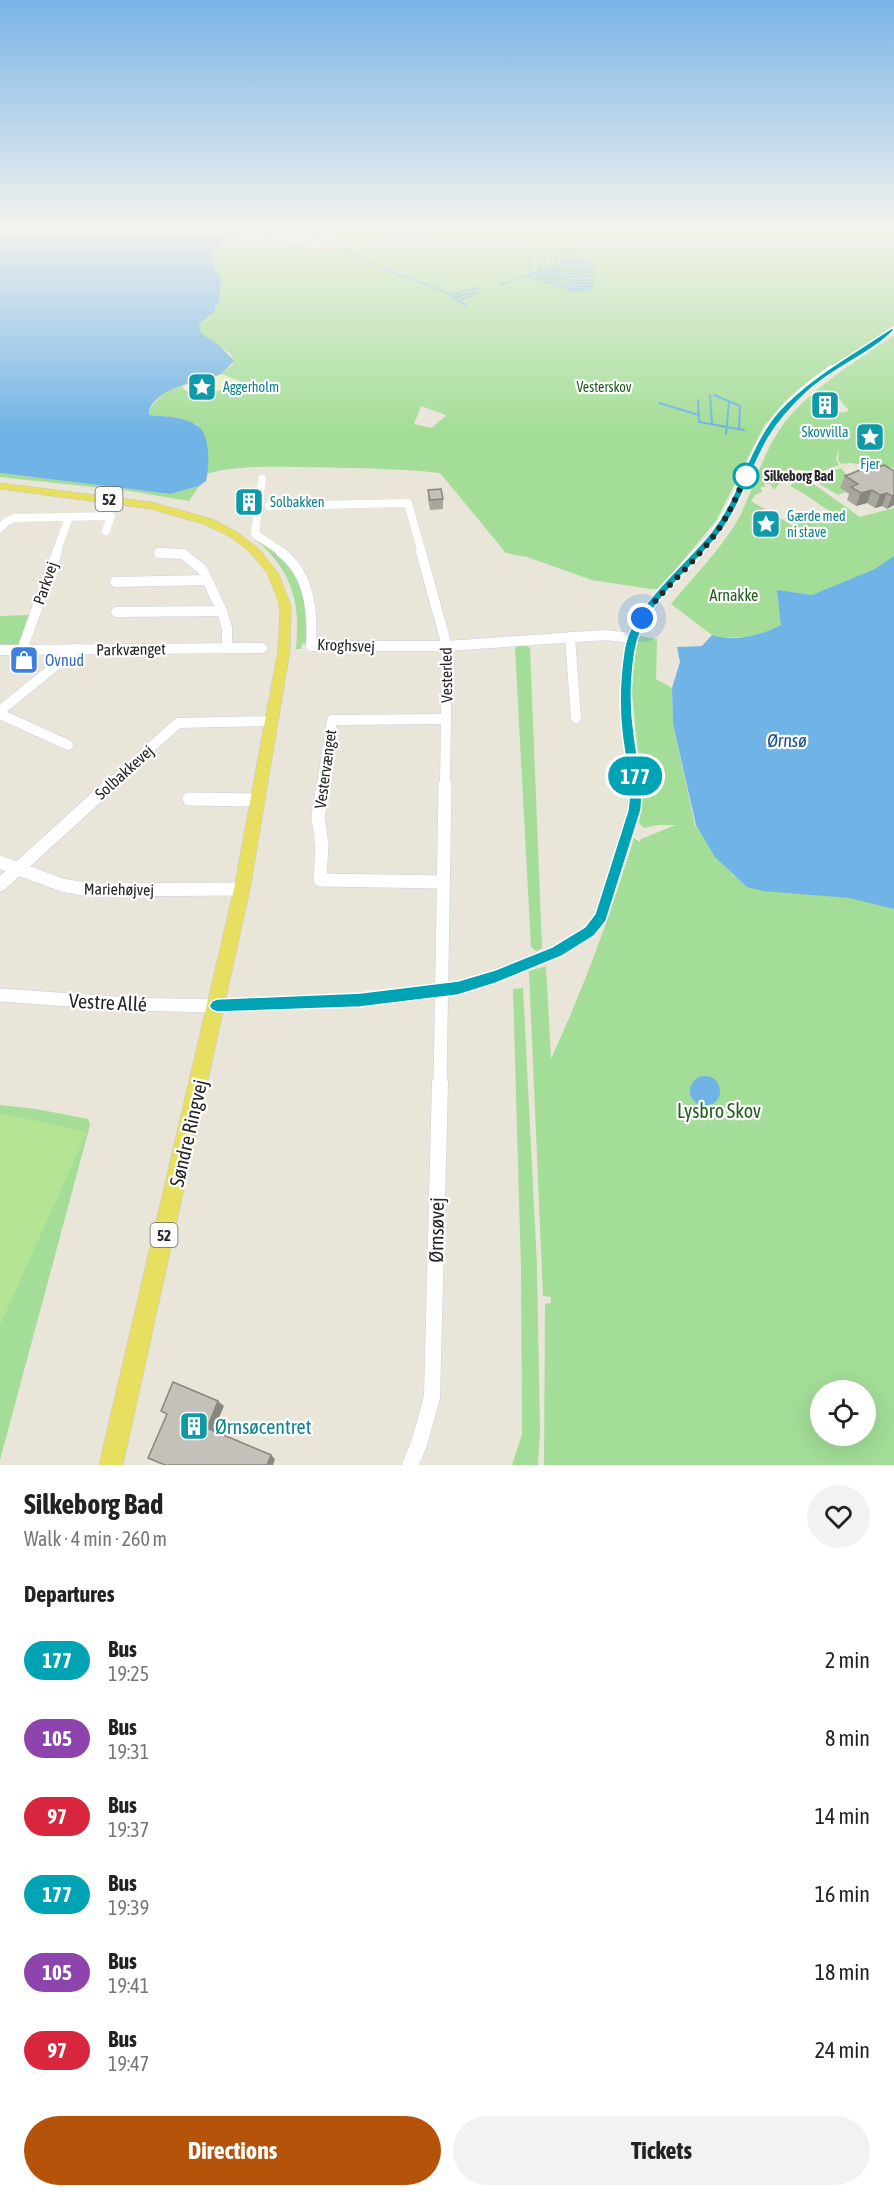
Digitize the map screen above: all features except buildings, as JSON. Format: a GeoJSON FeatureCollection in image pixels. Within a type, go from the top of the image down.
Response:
{"type":"FeatureCollection","features":[{"type":"Feature","properties":{"kind":"main road","name":"Søndre Ringvej"},"geometry":{"type":"LineString","coordinates":[[0,486],[145,504],[175,510],[214,524],[236,536],[255,551],[279,586],[287,619],[285,650],[242,889],[111,1465]]}},
{"type":"Feature","properties":{"kind":"street","name":"Vestre Allé"},"geometry":{"type":"LineString","coordinates":[[0,995],[128,1004],[217,1006],[360,1000],[442,991],[473,985],[557,951],[590,932],[601,917],[630,828],[637,792],[627,722],[628,668],[633,638],[638,626],[654,602],[716,532],[733,506],[764,437],[780,415],[807,388],[894,330]]}},
{"type":"Feature","properties":{"kind":"street","name":"Kroghsvej"},"geometry":{"type":"LineString","coordinates":[[262,479],[255,534],[293,562],[302,579],[310,603],[311,646],[447,646],[605,635],[633,638]]}},
{"type":"Feature","properties":{"kind":"street","name":"Vesterled"},"geometry":{"type":"LineString","coordinates":[[269,506],[408,503],[447,646],[442,991]]}},
{"type":"Feature","properties":{"kind":"street"},"geometry":{"type":"LineString","coordinates":[[0,528],[7,521],[15,518],[111,516],[106,531]]}},
{"type":"Feature","properties":{"kind":"street","name":"Parkvej"},"geometry":{"type":"LineString","coordinates":[[22,650],[69,517]]}},
{"type":"Feature","properties":{"kind":"street"},"geometry":{"type":"LineString","coordinates":[[159,553],[183,554],[202,569],[222,611],[227,648]]}},
{"type":"Feature","properties":{"kind":"street"},"geometry":{"type":"LineString","coordinates":[[115,582],[207,580]]}},
{"type":"Feature","properties":{"kind":"street"},"geometry":{"type":"LineString","coordinates":[[116,612],[222,611]]}},
{"type":"Feature","properties":{"kind":"street"},"geometry":{"type":"LineString","coordinates":[[570,637],[576,718]]}},
{"type":"Feature","properties":{"kind":"street","name":"Parkvænget"},"geometry":{"type":"LineString","coordinates":[[0,650],[262,648]]}},
{"type":"Feature","properties":{"kind":"street"},"geometry":{"type":"LineString","coordinates":[[68,745],[0,713],[76,649]]}},
{"type":"Feature","properties":{"kind":"street","name":"Vestervænget"},"geometry":{"type":"LineString","coordinates":[[444,882],[320,880],[322,844],[318,817],[332,720],[447,719]]}},
{"type":"Feature","properties":{"kind":"street","name":"Solbakkevej"},"geometry":{"type":"LineString","coordinates":[[0,885],[178,723],[272,721]]}},
{"type":"Feature","properties":{"kind":"street"},"geometry":{"type":"LineString","coordinates":[[189,799],[258,800]]}},
{"type":"Feature","properties":{"kind":"street","name":"Mariehøjvej"},"geometry":{"type":"LineString","coordinates":[[0,862],[62,885],[89,890],[242,889]]}},
{"type":"Feature","properties":{"kind":"street","name":"Ørnsøvej"},"geometry":{"type":"LineString","coordinates":[[410,1465],[419,1444],[432,1397],[442,991]]}},
{"type":"Feature","properties":{"kind":"green space","name":"Vesterskov"},"geometry":{"type":"Polygon","coordinates":[[[216,295],[894,295],[894,325],[787,399],[764,426],[716,521],[659,589],[592,580],[527,557],[506,553],[440,473],[371,468],[266,467],[230,469],[206,474],[207,448],[198,425],[166,416],[149,415],[149,409],[176,380],[191,394],[218,391],[239,381],[221,374],[233,364],[231,354],[201,333],[199,324],[211,315],[216,295]],[[421,406],[414,424],[431,428],[446,416],[421,406]]]}},
{"type":"Feature","properties":{"kind":"green space","name":"Arnakke"},"geometry":{"type":"Polygon","coordinates":[[[894,335],[894,468],[841,464],[838,460],[839,449],[836,459],[839,465],[815,474],[790,470],[774,490],[770,484],[764,484],[765,487],[760,487],[762,492],[755,495],[751,501],[795,527],[798,523],[821,522],[829,517],[830,511],[790,486],[795,481],[809,481],[860,517],[894,508],[894,572],[769,636],[720,638],[712,635],[671,604],[709,560],[735,525],[774,439],[790,416],[826,382],[894,335]],[[828,397],[817,409],[834,416],[835,412],[849,410],[842,401],[828,397]]]}},
{"type":"Feature","properties":{"kind":"green space"},"geometry":{"type":"Polygon","coordinates":[[[841,468],[846,474],[860,480],[840,488],[846,492],[838,495],[815,481],[815,478],[841,468]]]}},
{"type":"Feature","properties":{"kind":"green space"},"geometry":{"type":"Polygon","coordinates":[[[0,473],[170,494],[199,486],[189,501],[130,491],[0,477],[0,473]]]}},
{"type":"Feature","properties":{"kind":"green space"},"geometry":{"type":"Polygon","coordinates":[[[257,538],[281,555],[297,576],[304,598],[306,621],[306,643],[302,644],[301,649],[296,649],[295,602],[286,575],[268,551],[255,539],[257,538]]]}},
{"type":"Feature","properties":{"kind":"green space"},"geometry":{"type":"Polygon","coordinates":[[[29,615],[19,645],[0,645],[0,616],[29,615]]]}},
{"type":"Feature","properties":{"kind":"green space","name":"Lysbro Skov"},"geometry":{"type":"Polygon","coordinates":[[[640,636],[657,639],[656,679],[672,688],[673,724],[695,825],[734,876],[894,881],[894,1465],[544,1465],[545,1304],[551,1303],[551,1297],[543,1296],[529,971],[546,966],[551,1059],[596,950],[634,838],[640,842],[641,839],[676,825],[644,828],[639,823],[642,793],[631,683],[637,642],[640,636]]]}},
{"type":"Feature","properties":{"kind":"green space"},"geometry":{"type":"Polygon","coordinates":[[[517,645],[526,645],[530,648],[542,948],[536,951],[531,947],[515,648],[517,645]]]}},
{"type":"Feature","properties":{"kind":"green space"},"geometry":{"type":"Polygon","coordinates":[[[523,988],[537,1265],[540,1433],[538,1465],[512,1465],[522,1434],[521,1270],[513,989],[523,988]]]}},
{"type":"Feature","properties":{"kind":"green space"},"geometry":{"type":"Polygon","coordinates":[[[0,1105],[88,1119],[90,1125],[0,1460],[0,1105]]]}},
{"type":"Feature","properties":{"kind":"green space"},"geometry":{"type":"Polygon","coordinates":[[[0,1113],[87,1132],[0,1325],[0,1113]]]}},
{"type":"Feature","properties":{"kind":"sand","name":"Aggerholm"},"geometry":{"type":"Polygon","coordinates":[[[221,374],[239,381],[240,384],[233,388],[227,385],[218,391],[204,391],[211,395],[197,397],[182,387],[221,374]]]}},
{"type":"Feature","properties":{"kind":"water"},"geometry":{"type":"Polygon","coordinates":[[[0,295],[220,295],[215,311],[199,324],[201,333],[220,346],[234,361],[221,374],[170,390],[155,401],[149,409],[149,415],[182,419],[199,427],[203,432],[206,438],[208,461],[206,481],[199,486],[170,494],[0,473],[0,295]]]}},
{"type":"Feature","properties":{"kind":"water","name":"Ørnsø"},"geometry":{"type":"Polygon","coordinates":[[[894,556],[894,909],[849,898],[763,891],[747,887],[715,857],[696,825],[673,724],[672,688],[680,662],[677,647],[702,646],[712,635],[738,638],[757,635],[773,629],[781,625],[777,590],[812,595],[875,569],[894,556]]]}},
{"type":"Feature","properties":{"kind":"water"},"geometry":{"type":"Polygon","coordinates":[[[705,1076],[716,1080],[720,1091],[716,1102],[705,1106],[694,1102],[690,1091],[694,1080],[705,1076]]]}},
{"type":"Feature","properties":{"kind":"waterway"},"geometry":{"type":"LineString","coordinates":[[451,295],[467,306]]}},
{"type":"Feature","properties":{"kind":"waterway"},"geometry":{"type":"LineString","coordinates":[[456,297],[463,295]]}},
{"type":"Feature","properties":{"kind":"waterway"},"geometry":{"type":"LineString","coordinates":[[458,300],[473,296]]}},
{"type":"Feature","properties":{"kind":"waterway"},"geometry":{"type":"LineString","coordinates":[[710,395],[712,424]]}},
{"type":"Feature","properties":{"kind":"waterway"},"geometry":{"type":"LineString","coordinates":[[714,395],[740,406],[739,429]]}},
{"type":"Feature","properties":{"kind":"waterway"},"geometry":{"type":"LineString","coordinates":[[698,400],[699,415]]}},
{"type":"Feature","properties":{"kind":"waterway"},"geometry":{"type":"LineString","coordinates":[[727,427],[729,402]]}},
{"type":"Feature","properties":{"kind":"waterway"},"geometry":{"type":"LineString","coordinates":[[659,403],[699,415]]}},
{"type":"Feature","properties":{"kind":"waterway"},"geometry":{"type":"LineString","coordinates":[[699,415],[699,422],[727,427]]}},
{"type":"Feature","properties":{"kind":"waterway"},"geometry":{"type":"LineString","coordinates":[[726,434],[727,427]]}},
{"type":"Feature","properties":{"kind":"waterway"},"geometry":{"type":"LineString","coordinates":[[727,427],[744,430]]}},
{"type":"Feature","properties":{"kind":"bus line","name":"177"},"geometry":{"type":"LineString","coordinates":[[217,1006],[360,1000],[458,988],[473,985],[557,951],[590,932],[601,917],[630,828],[637,792],[627,731],[627,690],[630,649],[642,618],[710,541],[733,506],[764,437],[780,415],[807,388],[894,330]]}},
{"type":"Feature","properties":{"kind":"place","name":"Aggerholm"},"geometry":{"type":"Point","coordinates":[202,387]}},
{"type":"Feature","properties":{"kind":"place","name":"Skovvilla"},"geometry":{"type":"Point","coordinates":[825,405]}},
{"type":"Feature","properties":{"kind":"place","name":"Fjer"},"geometry":{"type":"Point","coordinates":[870,437]}},
{"type":"Feature","properties":{"kind":"place","name":"Silkeborg Bad"},"geometry":{"type":"Point","coordinates":[746,476]}},
{"type":"Feature","properties":{"kind":"place","name":"Solbakken"},"geometry":{"type":"Point","coordinates":[249,502]}},
{"type":"Feature","properties":{"kind":"place","name":"Gærde med ni stave"},"geometry":{"type":"Point","coordinates":[766,524]}},
{"type":"Feature","properties":{"kind":"place","name":"Ovnud"},"geometry":{"type":"Point","coordinates":[24,660]}},
{"type":"Feature","properties":{"kind":"place","name":"Ørnsøcentret"},"geometry":{"type":"Point","coordinates":[194,1426]}},
{"type":"Feature","properties":{"kind":"route"},"geometry":{"type":"LineString","coordinates":[[642,618],[710,541],[733,506],[747,472],[746,476]]}}]}
